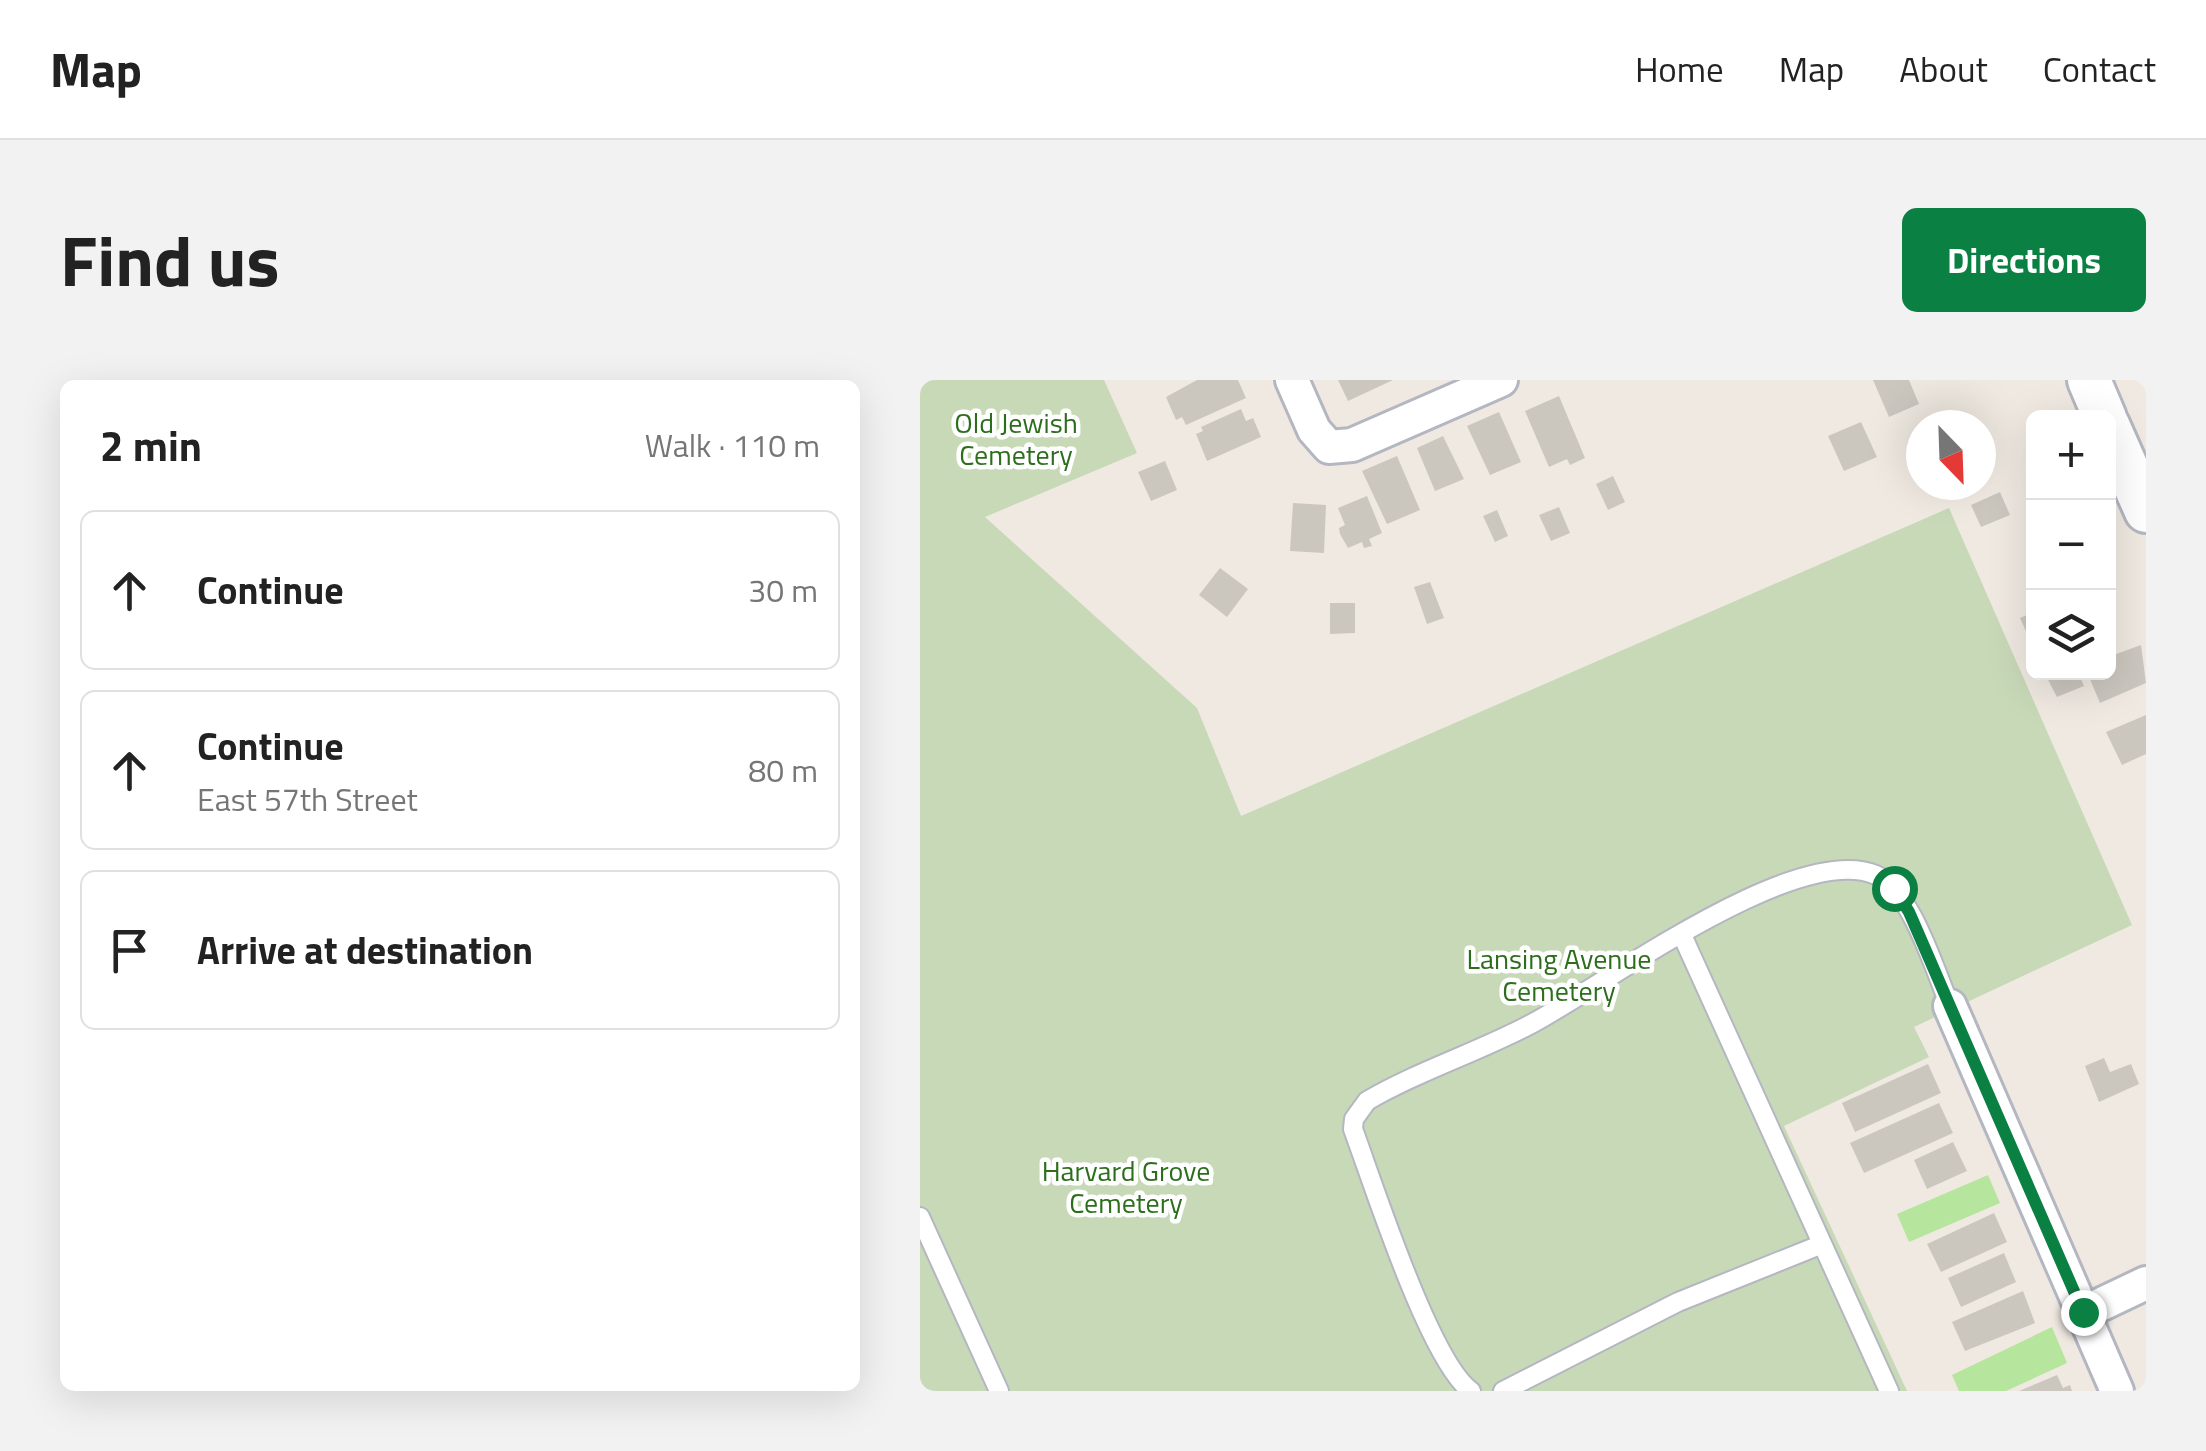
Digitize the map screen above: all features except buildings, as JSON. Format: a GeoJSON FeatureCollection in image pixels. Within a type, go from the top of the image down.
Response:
{"type":"FeatureCollection","features":[{"type":"Feature","properties":{"kind":"street"},"geometry":{"type":"LineString","coordinates":[[1292,380],[1314,430],[1329,447],[1352,446],[1501,380]]}},
{"type":"Feature","properties":{"kind":"street"},"geometry":{"type":"LineString","coordinates":[[2089,380],[2102,410]]}},
{"type":"Feature","properties":{"kind":"street"},"geometry":{"type":"LineString","coordinates":[[2116,443],[2146,511]]}},
{"type":"Feature","properties":{"kind":"street"},"geometry":{"type":"LineString","coordinates":[[1950,1006],[2117,1391]]}},
{"type":"Feature","properties":{"kind":"street"},"geometry":{"type":"LineString","coordinates":[[2083,1312],[2146,1283]]}},
{"type":"Feature","properties":{"kind":"lane"},"geometry":{"type":"LineString","coordinates":[[1471,1391],[1451,1370],[1417,1298],[1353,1129],[1354,1119],[1366,1101],[1532,1024],[1682,935],[1771,888],[1822,872],[1861,870],[1886,880],[1903,900],[1950,1006]]}},
{"type":"Feature","properties":{"kind":"lane"},"geometry":{"type":"LineString","coordinates":[[1682,935],[1889,1391]]}},
{"type":"Feature","properties":{"kind":"lane"},"geometry":{"type":"LineString","coordinates":[[920,1216],[999,1391]]}},
{"type":"Feature","properties":{"kind":"lane"},"geometry":{"type":"LineString","coordinates":[[1504,1391],[1678,1302],[1820,1245]]}},
{"type":"Feature","properties":{"kind":"green space"},"geometry":{"type":"Polygon","coordinates":[[[920,380],[1104,380],[1137,453],[985,517],[1197,708],[1241,816],[1949,508],[2132,925],[1914,1027],[1929,1057],[1784,1126],[1907,1391],[920,1391],[920,380]]]}},
{"type":"Feature","properties":{"kind":"green space"},"geometry":{"type":"Polygon","coordinates":[[[1988,1175],[2000,1203],[1909,1242],[1897,1214],[1988,1175]]]}},
{"type":"Feature","properties":{"kind":"green space"},"geometry":{"type":"Polygon","coordinates":[[[2052,1327],[2067,1363],[2006,1391],[1959,1391],[1952,1375],[2052,1327]]]}},
{"type":"Feature","properties":{"kind":"route"},"geometry":{"type":"LineString","coordinates":[[1894,888],[1909,912],[2083,1312]]}},
{"type":"Feature","properties":{"kind":"park label","name":"Old Jewish Cemetery"},"geometry":{"type":"Point","coordinates":[1016,439]}},
{"type":"Feature","properties":{"kind":"park label","name":"Lansing Avenue Cemetery"},"geometry":{"type":"Point","coordinates":[1559,975]}},
{"type":"Feature","properties":{"kind":"park label","name":"Harvard Grove Cemetery"},"geometry":{"type":"Point","coordinates":[1126,1187]}}]}
